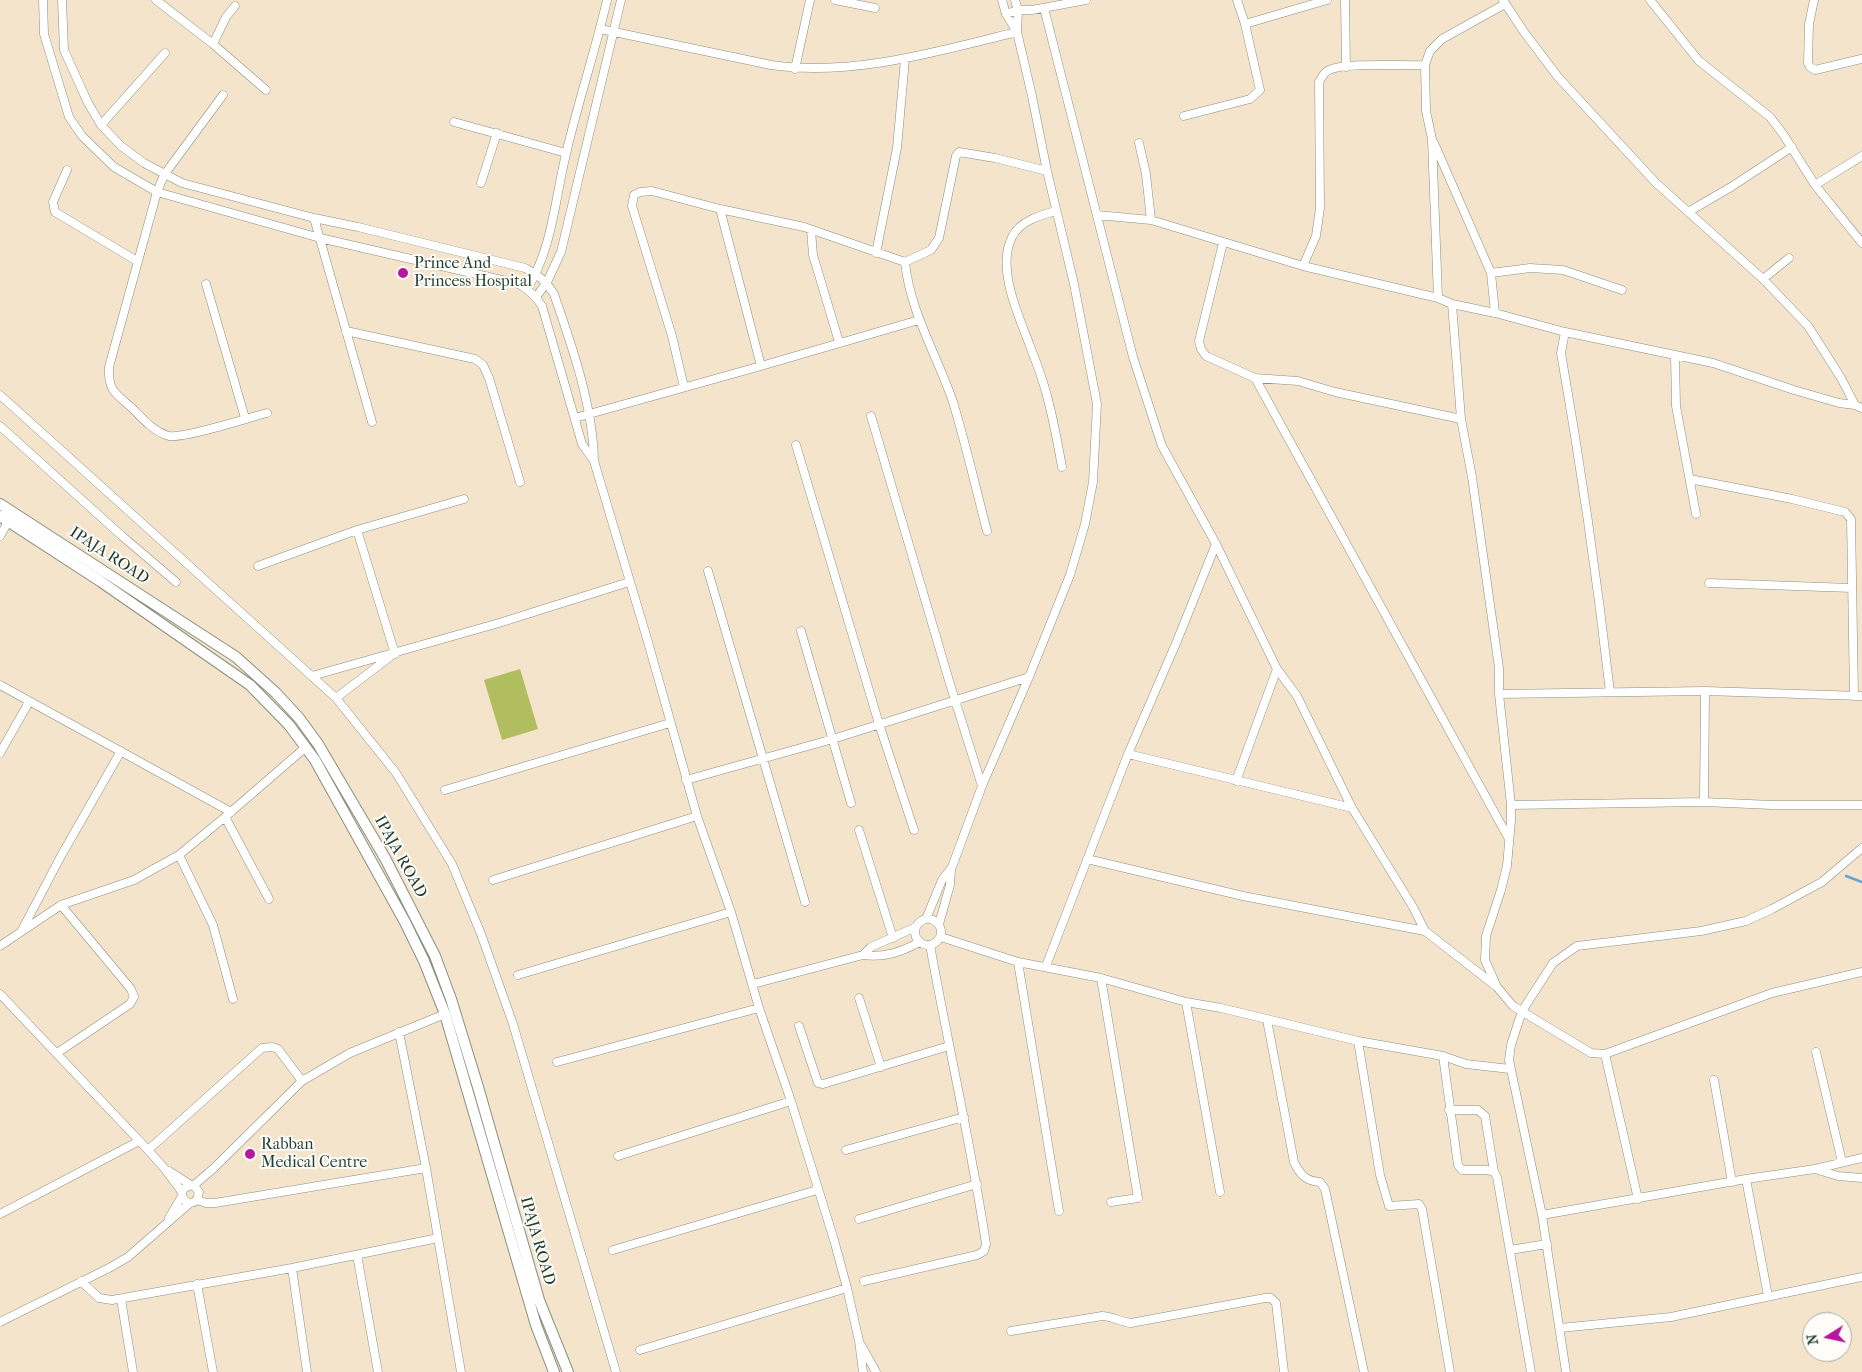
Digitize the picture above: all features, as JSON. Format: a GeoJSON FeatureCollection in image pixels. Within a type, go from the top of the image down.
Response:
{"type":"FeatureCollection","features":[{"type":"Feature","properties":{"kind":"main road","name":"IPAJA ROAD"},"geometry":{"type":"LineString","coordinates":[[0,504],[236,657],[276,693],[299,718],[318,744],[385,858],[435,956],[451,999],[539,1300],[568,1372]]}},
{"type":"Feature","properties":{"kind":"main road","name":"IPAJA ROAD"},"geometry":{"type":"LineString","coordinates":[[4,519],[100,581],[250,685],[289,725],[316,760],[405,922],[424,961],[445,1014],[536,1325],[554,1372]]}},
{"type":"Feature","properties":{"kind":"main road"},"geometry":{"type":"LineString","coordinates":[[73,564],[79,555]]}},
{"type":"Feature","properties":{"kind":"main road"},"geometry":{"type":"LineString","coordinates":[[405,922],[416,917]]}},
{"type":"Feature","properties":{"kind":"street"},"geometry":{"type":"LineString","coordinates":[[43,0],[44,34],[69,117],[82,136],[114,167],[157,192],[320,238],[519,284],[527,289],[536,297],[545,314],[582,444],[594,461]]}},
{"type":"Feature","properties":{"kind":"street"},"geometry":{"type":"LineString","coordinates":[[62,0],[64,50],[74,75],[101,125],[121,146],[164,175],[182,183],[314,218],[358,226],[516,266],[537,274],[547,282],[554,294],[562,317],[580,379],[593,441],[594,461],[686,780],[731,912],[759,1008],[791,1101],[847,1288],[859,1341],[863,1372]]}},
{"type":"Feature","properties":{"kind":"street"},"geometry":{"type":"LineString","coordinates":[[156,0],[213,44],[266,90]]}},
{"type":"Feature","properties":{"kind":"street"},"geometry":{"type":"LineString","coordinates":[[527,289],[537,274],[545,250],[566,153],[607,0]]}},
{"type":"Feature","properties":{"kind":"street"},"geometry":{"type":"LineString","coordinates":[[536,297],[547,282],[562,252],[621,0]]}},
{"type":"Feature","properties":{"kind":"street"},"geometry":{"type":"LineString","coordinates":[[795,68],[810,0]]}},
{"type":"Feature","properties":{"kind":"street"},"geometry":{"type":"LineString","coordinates":[[835,0],[875,8]]}},
{"type":"Feature","properties":{"kind":"street"},"geometry":{"type":"LineString","coordinates":[[1002,0],[1006,14],[1017,32]]}},
{"type":"Feature","properties":{"kind":"street"},"geometry":{"type":"LineString","coordinates":[[939,924],[950,885],[952,867],[982,786],[1070,575],[1093,482],[1097,404],[1074,284],[1017,32],[1018,10],[1015,0]]}},
{"type":"Feature","properties":{"kind":"street"},"geometry":{"type":"LineString","coordinates":[[1006,14],[1018,10],[1044,8],[1086,0]]}},
{"type":"Feature","properties":{"kind":"street"},"geometry":{"type":"LineString","coordinates":[[1184,116],[1250,99],[1260,90],[1245,24],[1237,0]]}},
{"type":"Feature","properties":{"kind":"street"},"geometry":{"type":"LineString","coordinates":[[1245,24],[1327,0]]}},
{"type":"Feature","properties":{"kind":"street"},"geometry":{"type":"LineString","coordinates":[[1345,0],[1346,66]]}},
{"type":"Feature","properties":{"kind":"street"},"geometry":{"type":"LineString","coordinates":[[1650,0],[1699,61],[1770,117],[1792,147],[1815,186],[1862,243]]}},
{"type":"Feature","properties":{"kind":"street"},"geometry":{"type":"LineString","coordinates":[[1814,0],[1809,24],[1808,63],[1810,68],[1815,70],[1861,59]]}},
{"type":"Feature","properties":{"kind":"street"},"geometry":{"type":"LineString","coordinates":[[1438,298],[1432,139],[1426,111],[1425,65],[1430,51],[1442,39],[1504,2],[1558,78],[1656,184],[1762,279],[1808,326],[1859,406]]}},
{"type":"Feature","properties":{"kind":"street"},"geometry":{"type":"LineString","coordinates":[[213,44],[226,17],[236,6]]}},
{"type":"Feature","properties":{"kind":"street"},"geometry":{"type":"LineString","coordinates":[[1044,8],[1133,357],[1162,446],[1216,544],[1277,669],[1298,696],[1352,808],[1414,907],[1424,930]]}},
{"type":"Feature","properties":{"kind":"street"},"geometry":{"type":"LineString","coordinates":[[600,29],[771,65],[795,68],[869,64],[904,59],[1017,32]]}},
{"type":"Feature","properties":{"kind":"street"},"geometry":{"type":"LineString","coordinates":[[101,125],[165,54]]}},
{"type":"Feature","properties":{"kind":"street"},"geometry":{"type":"LineString","coordinates":[[876,253],[897,148],[904,59]]}},
{"type":"Feature","properties":{"kind":"street"},"geometry":{"type":"LineString","coordinates":[[1303,266],[1316,236],[1320,208],[1319,82],[1324,73],[1330,69],[1346,66],[1425,65]]}},
{"type":"Feature","properties":{"kind":"street"},"geometry":{"type":"LineString","coordinates":[[223,95],[164,175],[157,192],[109,367],[108,379],[112,390],[154,428],[169,436],[187,434],[266,413]]}},
{"type":"Feature","properties":{"kind":"street"},"geometry":{"type":"LineString","coordinates":[[454,122],[566,153]]}},
{"type":"Feature","properties":{"kind":"street"},"geometry":{"type":"LineString","coordinates":[[481,183],[497,133]]}},
{"type":"Feature","properties":{"kind":"street"},"geometry":{"type":"LineString","coordinates":[[1432,139],[1491,273],[1495,313]]}},
{"type":"Feature","properties":{"kind":"street"},"geometry":{"type":"LineString","coordinates":[[1139,143],[1146,174],[1151,220]]}},
{"type":"Feature","properties":{"kind":"street"},"geometry":{"type":"LineString","coordinates":[[1688,212],[1731,187],[1792,147]]}},
{"type":"Feature","properties":{"kind":"street"},"geometry":{"type":"LineString","coordinates":[[684,388],[672,336],[632,206],[634,195],[640,192],[652,191],[682,197],[720,209],[811,230],[905,262],[931,250],[940,238],[956,156],[959,152],[995,158],[1047,171]]}},
{"type":"Feature","properties":{"kind":"street"},"geometry":{"type":"LineString","coordinates":[[1815,186],[1862,156]]}},
{"type":"Feature","properties":{"kind":"street"},"geometry":{"type":"LineString","coordinates":[[67,170],[53,202],[55,212],[137,262]]}},
{"type":"Feature","properties":{"kind":"street"},"geometry":{"type":"LineString","coordinates":[[720,209],[761,366]]}},
{"type":"Feature","properties":{"kind":"street"},"geometry":{"type":"LineString","coordinates":[[1056,211],[1041,214],[1021,225],[1012,236],[1007,253],[1012,300],[1031,347],[1048,400],[1062,467]]}},
{"type":"Feature","properties":{"kind":"street"},"geometry":{"type":"LineString","coordinates":[[1097,215],[1151,220],[1303,266],[1438,298],[1452,304],[1495,313],[1565,332],[1713,363],[1794,390],[1839,403],[1859,406]]}},
{"type":"Feature","properties":{"kind":"street"},"geometry":{"type":"LineString","coordinates":[[314,218],[372,422]]}},
{"type":"Feature","properties":{"kind":"street"},"geometry":{"type":"LineString","coordinates":[[811,230],[813,255],[839,342]]}},
{"type":"Feature","properties":{"kind":"street"},"geometry":{"type":"LineString","coordinates":[[1223,243],[1200,341],[1201,349],[1206,356],[1255,378],[1298,381],[1336,392],[1461,419]]}},
{"type":"Feature","properties":{"kind":"street"},"geometry":{"type":"LineString","coordinates":[[1762,279],[1789,258]]}},
{"type":"Feature","properties":{"kind":"street"},"geometry":{"type":"LineString","coordinates":[[905,262],[907,281],[919,320],[952,402],[987,531]]}},
{"type":"Feature","properties":{"kind":"street"},"geometry":{"type":"LineString","coordinates":[[1491,273],[1530,268],[1563,270],[1622,290]]}},
{"type":"Feature","properties":{"kind":"street"},"geometry":{"type":"LineString","coordinates":[[206,284],[245,418]]}},
{"type":"Feature","properties":{"kind":"street"},"geometry":{"type":"LineString","coordinates":[[1452,304],[1461,419],[1475,496],[1499,668],[1499,694],[1511,805],[1507,866],[1486,936],[1485,960],[1497,987]]}},
{"type":"Feature","properties":{"kind":"street"},"geometry":{"type":"LineString","coordinates":[[575,418],[919,320]]}},
{"type":"Feature","properties":{"kind":"street"},"geometry":{"type":"LineString","coordinates":[[346,331],[475,359],[483,365],[489,378],[520,482]]}},
{"type":"Feature","properties":{"kind":"street"},"geometry":{"type":"LineString","coordinates":[[1565,332],[1561,353],[1587,505],[1610,692]]}},
{"type":"Feature","properties":{"kind":"street"},"geometry":{"type":"LineString","coordinates":[[1675,355],[1676,406],[1696,514]]}},
{"type":"Feature","properties":{"kind":"street"},"geometry":{"type":"LineString","coordinates":[[1255,378],[1509,839]]}},
{"type":"Feature","properties":{"kind":"street"},"geometry":{"type":"LineString","coordinates":[[0,394],[336,698],[396,773],[452,864],[481,934],[513,1024],[616,1372]]}},
{"type":"Feature","properties":{"kind":"street"},"geometry":{"type":"LineString","coordinates":[[871,416],[982,786]]}},
{"type":"Feature","properties":{"kind":"street"},"geometry":{"type":"LineString","coordinates":[[0,426],[176,582]]}},
{"type":"Feature","properties":{"kind":"street"},"geometry":{"type":"LineString","coordinates":[[796,445],[879,724],[914,830]]}},
{"type":"Feature","properties":{"kind":"street"},"geometry":{"type":"LineString","coordinates":[[1499,694],[1705,691],[1858,696],[1852,588],[1851,519],[1845,512],[1792,499],[1690,480]]}},
{"type":"Feature","properties":{"kind":"street"},"geometry":{"type":"LineString","coordinates":[[258,566],[356,530],[464,499]]}},
{"type":"Feature","properties":{"kind":"street"},"geometry":{"type":"LineString","coordinates":[[0,536],[4,519]]}},
{"type":"Feature","properties":{"kind":"street"},"geometry":{"type":"LineString","coordinates":[[356,530],[395,654]]}},
{"type":"Feature","properties":{"kind":"street"},"geometry":{"type":"LineString","coordinates":[[1046,966],[1128,754],[1177,641],[1216,544]]}},
{"type":"Feature","properties":{"kind":"street"},"geometry":{"type":"LineString","coordinates":[[708,571],[804,902]]}},
{"type":"Feature","properties":{"kind":"street"},"geometry":{"type":"LineString","coordinates":[[312,676],[395,654],[629,582]]}},
{"type":"Feature","properties":{"kind":"street"},"geometry":{"type":"LineString","coordinates":[[1709,583],[1852,588]]}},
{"type":"Feature","properties":{"kind":"street"},"geometry":{"type":"LineString","coordinates":[[801,630],[851,803]]}},
{"type":"Feature","properties":{"kind":"street"},"geometry":{"type":"LineString","coordinates":[[336,698],[395,654]]}},
{"type":"Feature","properties":{"kind":"street"},"geometry":{"type":"LineString","coordinates":[[1236,781],[1277,669]]}},
{"type":"Feature","properties":{"kind":"street"},"geometry":{"type":"LineString","coordinates":[[686,780],[833,739],[1029,677]]}},
{"type":"Feature","properties":{"kind":"street"},"geometry":{"type":"LineString","coordinates":[[0,685],[121,750],[228,814],[269,899]]}},
{"type":"Feature","properties":{"kind":"street"},"geometry":{"type":"LineString","coordinates":[[1704,802],[1705,691]]}},
{"type":"Feature","properties":{"kind":"street"},"geometry":{"type":"LineString","coordinates":[[0,753],[29,702]]}},
{"type":"Feature","properties":{"kind":"street"},"geometry":{"type":"LineString","coordinates":[[445,790],[670,723]]}},
{"type":"Feature","properties":{"kind":"street"},"geometry":{"type":"LineString","coordinates":[[0,946],[61,905],[134,880],[179,854],[306,747]]}},
{"type":"Feature","properties":{"kind":"street"},"geometry":{"type":"LineString","coordinates":[[22,932],[61,856],[121,750]]}},
{"type":"Feature","properties":{"kind":"street"},"geometry":{"type":"LineString","coordinates":[[1128,754],[1352,808]]}},
{"type":"Feature","properties":{"kind":"street"},"geometry":{"type":"LineString","coordinates":[[1511,805],[1704,802],[1772,805],[1862,805]]}},
{"type":"Feature","properties":{"kind":"street"},"geometry":{"type":"LineString","coordinates":[[493,880],[697,816]]}},
{"type":"Feature","properties":{"kind":"street"},"geometry":{"type":"LineString","coordinates":[[859,830],[893,938]]}},
{"type":"Feature","properties":{"kind":"street"},"geometry":{"type":"LineString","coordinates":[[1566,1372],[1542,1215],[1510,1070],[1509,1051],[1522,1011],[1553,963],[1578,946],[1701,931],[1746,921],[1822,882],[1862,848]]}},
{"type":"Feature","properties":{"kind":"street"},"geometry":{"type":"LineString","coordinates":[[179,854],[213,925],[233,998]]}},
{"type":"Feature","properties":{"kind":"street"},"geometry":{"type":"LineString","coordinates":[[1087,859],[1243,896],[1424,930],[1497,987],[1513,1006],[1591,1053],[1606,1054],[1772,992],[1862,972]]}},
{"type":"Feature","properties":{"kind":"street"},"geometry":{"type":"LineString","coordinates":[[926,919],[942,880],[952,867]]}},
{"type":"Feature","properties":{"kind":"street"},"geometry":{"type":"LineString","coordinates":[[57,1053],[130,1004],[134,997],[131,988],[61,905]]}},
{"type":"Feature","properties":{"kind":"street"},"geometry":{"type":"LineString","coordinates":[[518,975],[731,912]]}},
{"type":"Feature","properties":{"kind":"street"},"geometry":{"type":"LineString","coordinates":[[753,984],[862,955],[871,948],[916,927],[926,919],[933,920],[939,924],[942,930],[941,937],[937,943],[930,946],[920,942],[916,935],[916,927]]}},
{"type":"Feature","properties":{"kind":"street"},"geometry":{"type":"LineString","coordinates":[[941,937],[1018,962],[1101,978],[1186,1002],[1221,1008],[1358,1041],[1443,1056],[1466,1064],[1510,1070]]}},
{"type":"Feature","properties":{"kind":"street"},"geometry":{"type":"LineString","coordinates":[[862,955],[874,957],[889,955],[920,942]]}},
{"type":"Feature","properties":{"kind":"street"},"geometry":{"type":"LineString","coordinates":[[864,1281],[977,1254],[984,1250],[986,1244],[977,1184],[930,946]]}},
{"type":"Feature","properties":{"kind":"street"},"geometry":{"type":"LineString","coordinates":[[1018,962],[1059,1212]]}},
{"type":"Feature","properties":{"kind":"street"},"geometry":{"type":"LineString","coordinates":[[1101,978],[1138,1198],[1111,1202]]}},
{"type":"Feature","properties":{"kind":"street"},"geometry":{"type":"LineString","coordinates":[[0,994],[165,1169],[184,1200],[195,1198],[206,1204],[214,1203],[426,1168]]}},
{"type":"Feature","properties":{"kind":"street"},"geometry":{"type":"LineString","coordinates":[[859,998],[881,1067]]}},
{"type":"Feature","properties":{"kind":"street"},"geometry":{"type":"LineString","coordinates":[[1186,1002],[1220,1192]]}},
{"type":"Feature","properties":{"kind":"street"},"geometry":{"type":"LineString","coordinates":[[557,1062],[759,1008]]}},
{"type":"Feature","properties":{"kind":"street"},"geometry":{"type":"LineString","coordinates":[[166,1224],[187,1186],[192,1186],[214,1168],[302,1081],[350,1053],[445,1014]]}},
{"type":"Feature","properties":{"kind":"street"},"geometry":{"type":"LineString","coordinates":[[1267,1020],[1294,1162],[1298,1171],[1305,1179],[1320,1182],[1326,1189],[1364,1372]]}},
{"type":"Feature","properties":{"kind":"street"},"geometry":{"type":"LineString","coordinates":[[798,1026],[818,1083],[828,1084],[949,1046]]}},
{"type":"Feature","properties":{"kind":"street"},"geometry":{"type":"LineString","coordinates":[[399,1032],[426,1168],[461,1372]]}},
{"type":"Feature","properties":{"kind":"street"},"geometry":{"type":"LineString","coordinates":[[1358,1041],[1380,1175],[1390,1206],[1413,1203],[1419,1204],[1422,1209],[1450,1372]]}},
{"type":"Feature","properties":{"kind":"street"},"geometry":{"type":"LineString","coordinates":[[148,1150],[262,1048],[272,1047],[278,1049],[302,1081]]}},
{"type":"Feature","properties":{"kind":"street"},"geometry":{"type":"LineString","coordinates":[[1816,1052],[1842,1162]]}},
{"type":"Feature","properties":{"kind":"street"},"geometry":{"type":"LineString","coordinates":[[1606,1054],[1638,1198]]}},
{"type":"Feature","properties":{"kind":"street"},"geometry":{"type":"LineString","coordinates":[[1443,1056],[1458,1165],[1462,1170],[1487,1170],[1494,1172]]}},
{"type":"Feature","properties":{"kind":"street"},"geometry":{"type":"LineString","coordinates":[[1714,1080],[1732,1182]]}},
{"type":"Feature","properties":{"kind":"street"},"geometry":{"type":"LineString","coordinates":[[618,1156],[791,1101]]}},
{"type":"Feature","properties":{"kind":"street"},"geometry":{"type":"LineString","coordinates":[[1449,1110],[1478,1110],[1485,1116],[1531,1372]]}},
{"type":"Feature","properties":{"kind":"street"},"geometry":{"type":"LineString","coordinates":[[846,1150],[964,1117]]}},
{"type":"Feature","properties":{"kind":"street"},"geometry":{"type":"LineString","coordinates":[[0,1214],[139,1141]]}},
{"type":"Feature","properties":{"kind":"street"},"geometry":{"type":"LineString","coordinates":[[1542,1215],[1746,1179],[1815,1169],[1862,1158]]}},
{"type":"Feature","properties":{"kind":"street"},"geometry":{"type":"LineString","coordinates":[[0,1322],[128,1257],[195,1198],[214,1168]]}},
{"type":"Feature","properties":{"kind":"street"},"geometry":{"type":"LineString","coordinates":[[165,1169],[192,1186],[195,1198]]}},
{"type":"Feature","properties":{"kind":"street"},"geometry":{"type":"LineString","coordinates":[[1815,1169],[1838,1176],[1862,1178]]}},
{"type":"Feature","properties":{"kind":"street"},"geometry":{"type":"LineString","coordinates":[[1746,1179],[1768,1296]]}},
{"type":"Feature","properties":{"kind":"street"},"geometry":{"type":"LineString","coordinates":[[859,1219],[977,1184]]}},
{"type":"Feature","properties":{"kind":"street"},"geometry":{"type":"LineString","coordinates":[[613,1250],[817,1190]]}},
{"type":"Feature","properties":{"kind":"street"},"geometry":{"type":"LineString","coordinates":[[82,1281],[99,1298],[121,1299],[292,1268],[438,1238]]}},
{"type":"Feature","properties":{"kind":"street"},"geometry":{"type":"LineString","coordinates":[[1510,1250],[1547,1244]]}},
{"type":"Feature","properties":{"kind":"street"},"geometry":{"type":"LineString","coordinates":[[357,1254],[378,1372]]}},
{"type":"Feature","properties":{"kind":"street"},"geometry":{"type":"LineString","coordinates":[[292,1268],[307,1372]]}},
{"type":"Feature","properties":{"kind":"street"},"geometry":{"type":"LineString","coordinates":[[1560,1328],[1672,1317],[1862,1277]]}},
{"type":"Feature","properties":{"kind":"street"},"geometry":{"type":"LineString","coordinates":[[197,1284],[213,1372]]}},
{"type":"Feature","properties":{"kind":"street"},"geometry":{"type":"LineString","coordinates":[[640,1350],[847,1288]]}},
{"type":"Feature","properties":{"kind":"street"},"geometry":{"type":"LineString","coordinates":[[1012,1331],[1102,1316],[1131,1323],[1271,1298],[1276,1303],[1284,1372]]}},
{"type":"Feature","properties":{"kind":"street"},"geometry":{"type":"LineString","coordinates":[[121,1299],[133,1372]]}},
{"type":"Feature","properties":{"kind":"street"},"geometry":{"type":"LineString","coordinates":[[859,1341],[876,1372]]}},
{"type":"Feature","properties":{"kind":"green space"},"geometry":{"type":"Polygon","coordinates":[[[520,669],[538,729],[502,740],[484,680],[520,669]]]}},
{"type":"Feature","properties":{"kind":"waterway"},"geometry":{"type":"LineString","coordinates":[[1846,876],[1862,882]]}},
{"type":"Feature","properties":{"kind":"place","name":"Prince And Princess Hospital"},"geometry":{"type":"Point","coordinates":[403,273]}},
{"type":"Feature","properties":{"kind":"place","name":"Rabban Medical Centre"},"geometry":{"type":"Point","coordinates":[250,1154]}}]}
